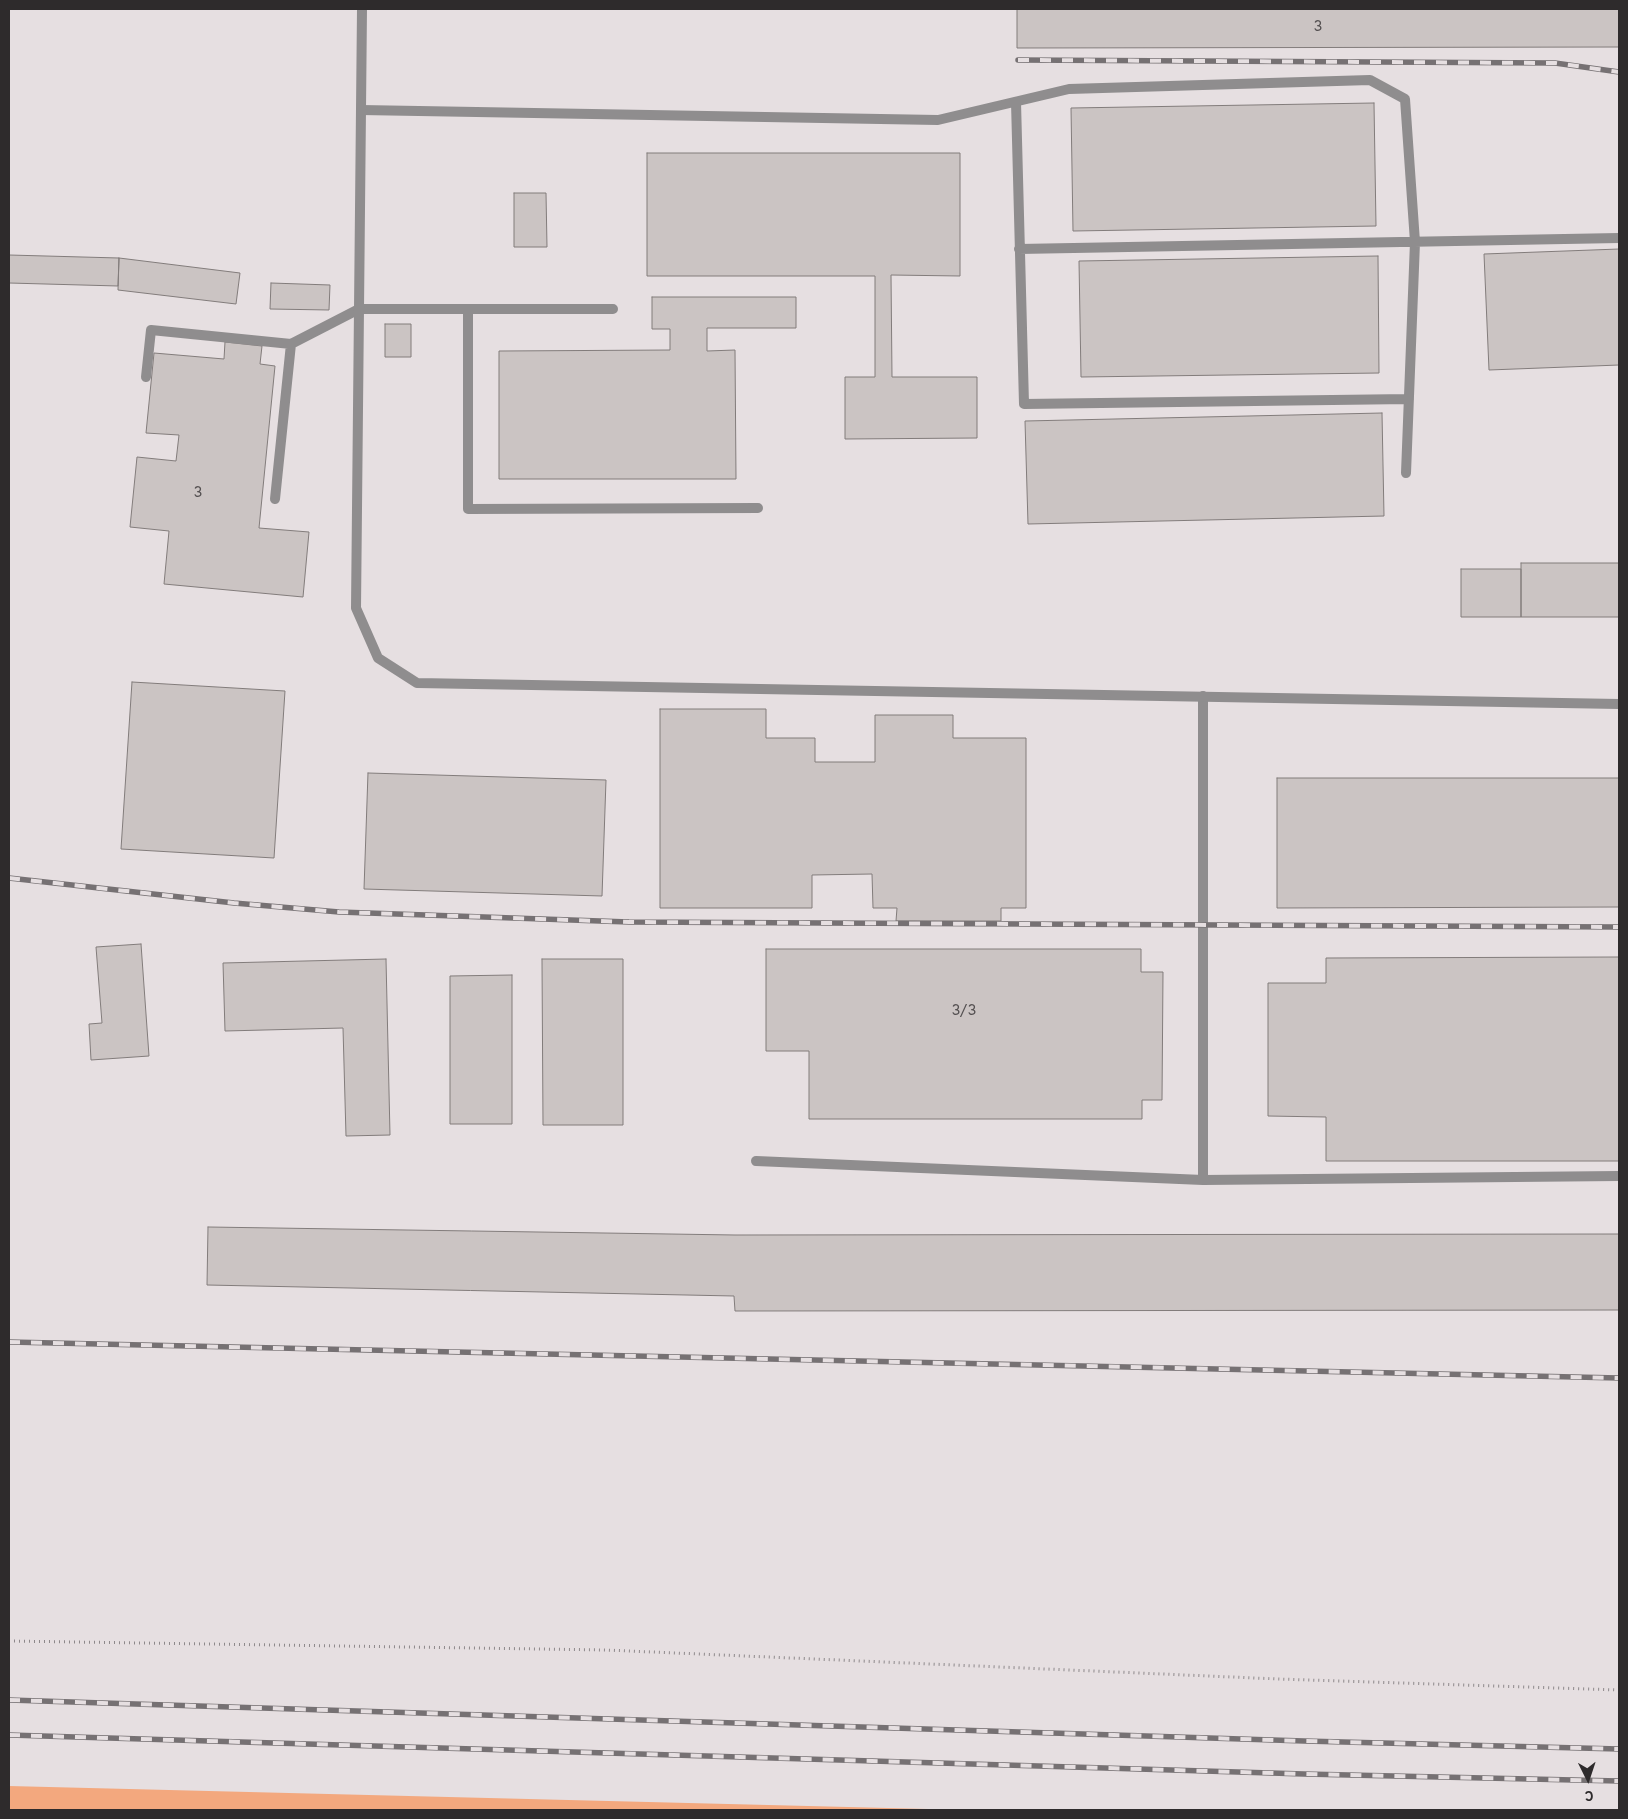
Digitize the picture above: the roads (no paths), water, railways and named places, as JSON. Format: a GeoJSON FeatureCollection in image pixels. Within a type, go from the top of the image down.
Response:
{"type":"FeatureCollection","features":[{"type":"Feature","properties":{"kind":"street"},"geometry":{"type":"LineString","coordinates":[[362,9],[356,608],[378,658],[417,683],[1619,704]]}},
{"type":"Feature","properties":{"kind":"street"},"geometry":{"type":"LineString","coordinates":[[361,110],[938,120],[1069,89],[1370,80],[1405,99],[1414,242],[1406,473]]}},
{"type":"Feature","properties":{"kind":"street"},"geometry":{"type":"LineString","coordinates":[[1016,102],[1024,404],[1409,399]]}},
{"type":"Feature","properties":{"kind":"street"},"geometry":{"type":"LineString","coordinates":[[1019,249],[1619,238]]}},
{"type":"Feature","properties":{"kind":"street"},"geometry":{"type":"LineString","coordinates":[[146,376],[151,330],[291,344],[359,309],[613,309]]}},
{"type":"Feature","properties":{"kind":"street"},"geometry":{"type":"LineString","coordinates":[[468,310],[468,508],[758,508]]}},
{"type":"Feature","properties":{"kind":"street"},"geometry":{"type":"LineString","coordinates":[[276,499],[291,344]]}},
{"type":"Feature","properties":{"kind":"street"},"geometry":{"type":"LineString","coordinates":[[1203,696],[1203,1180]]}},
{"type":"Feature","properties":{"kind":"street"},"geometry":{"type":"LineString","coordinates":[[756,1161],[1203,1180],[1619,1176]]}},
{"type":"Feature","properties":{"kind":"railway"},"geometry":{"type":"LineString","coordinates":[[1018,60],[1555,63],[1619,72]]}},
{"type":"Feature","properties":{"kind":"railway"},"geometry":{"type":"LineString","coordinates":[[9,878],[234,903],[339,912],[629,922],[1619,927]]}},
{"type":"Feature","properties":{"kind":"railway"},"geometry":{"type":"LineString","coordinates":[[9,1342],[1619,1378]]}},
{"type":"Feature","properties":{"kind":"railway"},"geometry":{"type":"LineString","coordinates":[[9,1700],[1304,1741],[1619,1749]]}},
{"type":"Feature","properties":{"kind":"railway"},"geometry":{"type":"LineString","coordinates":[[9,1735],[1304,1774],[1619,1781]]}}]}
